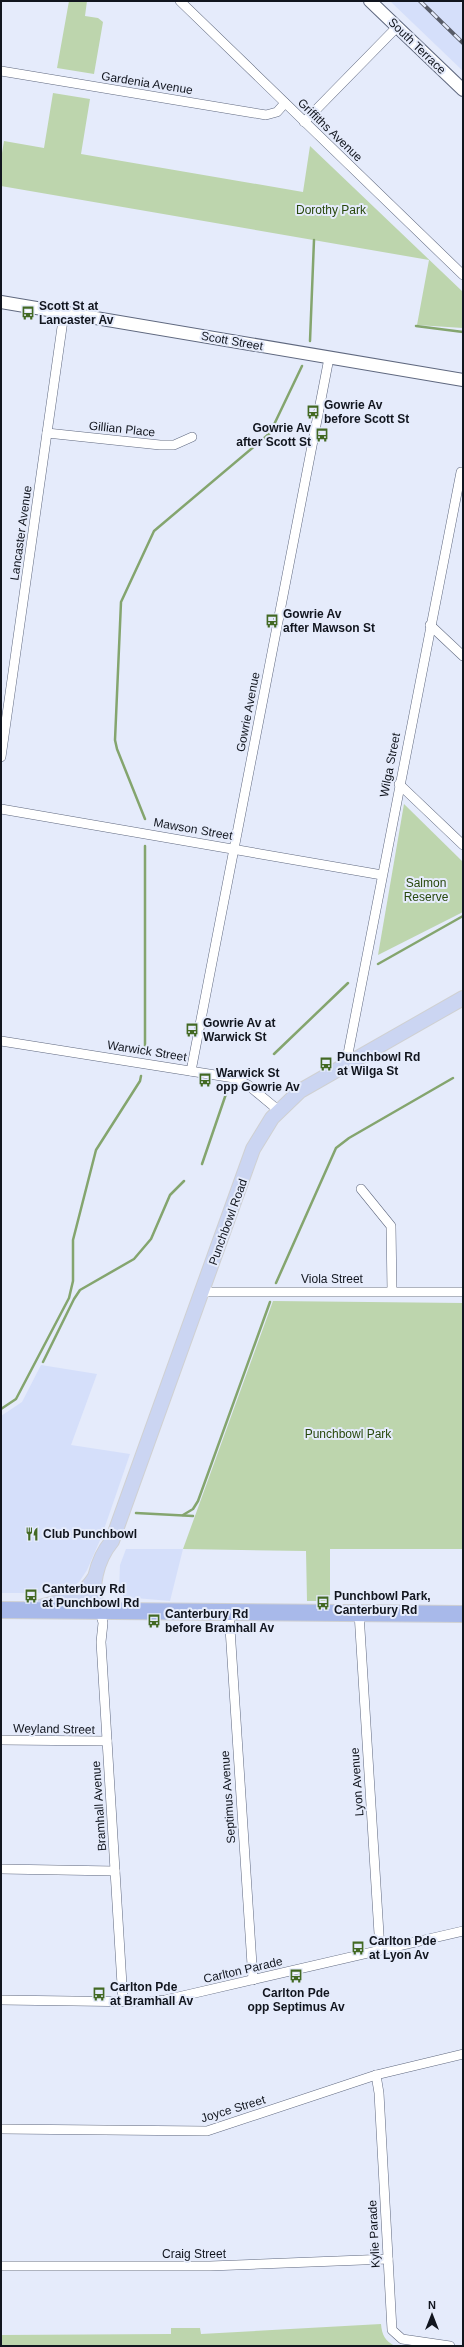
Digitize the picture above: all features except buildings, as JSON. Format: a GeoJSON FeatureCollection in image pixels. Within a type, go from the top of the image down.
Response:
{"type":"FeatureCollection","features":[{"type":"Feature","properties":{"kind":"highway"},"geometry":{"type":"LineString","coordinates":[[1,1610],[463,1614]]}},
{"type":"Feature","properties":{"kind":"main road","name":"Punchbowl Road"},"geometry":{"type":"LineString","coordinates":[[100,1610],[93,1600],[96,1576],[105,1550],[112,1541],[253,1149],[264,1128],[278,1110],[300,1091],[463,999]]}},
{"type":"Feature","properties":{"kind":"main road","name":"Punchbowl Road"},"geometry":{"type":"LineString","coordinates":[[100,1610],[103,1601],[105,1574],[113,1550],[112,1541]]}},
{"type":"Feature","properties":{"kind":"main road"},"geometry":{"type":"LineString","coordinates":[[33,1610],[51,1602],[78,1597],[88,1589],[96,1576]]}},
{"type":"Feature","properties":{"kind":"street","name":"Griffiths Avenue"},"geometry":{"type":"LineString","coordinates":[[180,1],[463,275]]}},
{"type":"Feature","properties":{"kind":"street","name":"South Terrace"},"geometry":{"type":"LineString","coordinates":[[370,1],[463,90]]}},
{"type":"Feature","properties":{"kind":"street"},"geometry":{"type":"LineString","coordinates":[[304,122],[397,27]]}},
{"type":"Feature","properties":{"kind":"street","name":"Gardenia Avenue"},"geometry":{"type":"LineString","coordinates":[[1,71],[266,115],[277,112],[286,103]]}},
{"type":"Feature","properties":{"kind":"street","name":"Scott Street"},"geometry":{"type":"LineString","coordinates":[[1,302],[463,380]]}},
{"type":"Feature","properties":{"kind":"street","name":"Lancaster Avenue"},"geometry":{"type":"LineString","coordinates":[[1,757],[64,312]]}},
{"type":"Feature","properties":{"kind":"street","name":"Gowrie Avenue"},"geometry":{"type":"LineString","coordinates":[[190,1071],[329,358]]}},
{"type":"Feature","properties":{"kind":"street","name":"Gillian Place"},"geometry":{"type":"LineString","coordinates":[[47,433],[160,445],[174,445],[192,437]]}},
{"type":"Feature","properties":{"kind":"street","name":"Wilga Street"},"geometry":{"type":"LineString","coordinates":[[346,1064],[430,625],[462,472]]}},
{"type":"Feature","properties":{"kind":"street"},"geometry":{"type":"LineString","coordinates":[[430,625],[463,656]]}},
{"type":"Feature","properties":{"kind":"street"},"geometry":{"type":"LineString","coordinates":[[399,784],[463,845]]}},
{"type":"Feature","properties":{"kind":"street","name":"Mawson Street"},"geometry":{"type":"LineString","coordinates":[[1,809],[234,848],[382,875]]}},
{"type":"Feature","properties":{"kind":"street","name":"Warwick Street"},"geometry":{"type":"LineString","coordinates":[[1,1041],[239,1080],[278,1110]]}},
{"type":"Feature","properties":{"kind":"street"},"geometry":{"type":"LineString","coordinates":[[361,1189],[390,1226],[392,1292]]}},
{"type":"Feature","properties":{"kind":"street","name":"Viola Street"},"geometry":{"type":"LineString","coordinates":[[202,1292],[463,1292]]}},
{"type":"Feature","properties":{"kind":"street","name":"Bramhall Avenue"},"geometry":{"type":"LineString","coordinates":[[100,1610],[103,1623],[101,1642],[123,2001]]}},
{"type":"Feature","properties":{"kind":"street","name":"Septimus Avenue"},"geometry":{"type":"LineString","coordinates":[[229,1613],[253,1980]]}},
{"type":"Feature","properties":{"kind":"street","name":"Lyon Avenue"},"geometry":{"type":"LineString","coordinates":[[359,1613],[380,1950]]}},
{"type":"Feature","properties":{"kind":"street","name":"Weyland Street"},"geometry":{"type":"LineString","coordinates":[[1,1740],[107,1741]]}},
{"type":"Feature","properties":{"kind":"street"},"geometry":{"type":"LineString","coordinates":[[1,1869],[115,1871]]}},
{"type":"Feature","properties":{"kind":"street","name":"Carlton Parade"},"geometry":{"type":"LineString","coordinates":[[1,2000],[165,2000],[463,1931]]}},
{"type":"Feature","properties":{"kind":"street","name":"Joyce Street"},"geometry":{"type":"LineString","coordinates":[[1,2129],[207,2131],[376,2075],[463,2054]]}},
{"type":"Feature","properties":{"kind":"street","name":"Kylie Parade"},"geometry":{"type":"LineString","coordinates":[[376,2075],[379,2093],[391,2322],[396,2336],[402,2339],[450,2346]]}},
{"type":"Feature","properties":{"kind":"street","name":"Craig Street"},"geometry":{"type":"LineString","coordinates":[[1,2266],[223,2266],[388,2259]]}},
{"type":"Feature","properties":{"kind":"shaded area"},"geometry":{"type":"Polygon","coordinates":[[[390,1],[459,1],[463,5],[463,71],[390,1]]]}},
{"type":"Feature","properties":{"kind":"shaded area"},"geometry":{"type":"Polygon","coordinates":[[[41,1365],[97,1374],[71,1445],[130,1454],[101,1538],[87,1570],[79,1582],[69,1589],[56,1593],[1,1593],[1,1416],[22,1402],[41,1365]]]}},
{"type":"Feature","properties":{"kind":"shaded area"},"geometry":{"type":"Polygon","coordinates":[[[126,1549],[183,1549],[170,1601],[124,1597],[119,1589],[120,1565],[126,1549]]]}},
{"type":"Feature","properties":{"kind":"green space"},"geometry":{"type":"Polygon","coordinates":[[[69,1],[87,1],[85,16],[98,18],[103,22],[94,74],[57,68],[69,1]]]}},
{"type":"Feature","properties":{"kind":"green space","name":"Dorothy Park"},"geometry":{"type":"Polygon","coordinates":[[[53,93],[90,99],[81,154],[303,192],[310,146],[463,292],[463,328],[417,325],[429,260],[1,186],[1,159],[4,141],[44,148],[53,93]]]}},
{"type":"Feature","properties":{"kind":"green space","name":"Salmon Reserve"},"geometry":{"type":"Polygon","coordinates":[[[404,804],[463,862],[463,912],[378,955],[404,804]]]}},
{"type":"Feature","properties":{"kind":"green space","name":"Punchbowl Park"},"geometry":{"type":"Polygon","coordinates":[[[273,1301],[463,1303],[463,1549],[330,1549],[330,1601],[307,1601],[306,1551],[183,1549],[273,1301]]]}},
{"type":"Feature","properties":{"kind":"green space"},"geometry":{"type":"Polygon","coordinates":[[[381,2324],[385,2337],[395,2346],[1,2346],[1,2335],[171,2334],[171,2328],[200,2328],[201,2334],[381,2324]]]}},
{"type":"Feature","properties":{"kind":"waterway"},"geometry":{"type":"LineString","coordinates":[[310,341],[314,240]]}},
{"type":"Feature","properties":{"kind":"waterway"},"geometry":{"type":"LineString","coordinates":[[416,326],[463,332]]}},
{"type":"Feature","properties":{"kind":"waterway"},"geometry":{"type":"LineString","coordinates":[[145,819],[117,749],[115,740],[121,602],[154,531],[270,433],[302,366]]}},
{"type":"Feature","properties":{"kind":"waterway"},"geometry":{"type":"LineString","coordinates":[[145,846],[145,1051]]}},
{"type":"Feature","properties":{"kind":"waterway"},"geometry":{"type":"LineString","coordinates":[[378,964],[463,916]]}},
{"type":"Feature","properties":{"kind":"waterway"},"geometry":{"type":"LineString","coordinates":[[274,1054],[348,983]]}},
{"type":"Feature","properties":{"kind":"waterway"},"geometry":{"type":"LineString","coordinates":[[1,1409],[16,1399],[69,1298],[73,1281],[73,1240],[96,1150],[140,1081],[141,1076]]}},
{"type":"Feature","properties":{"kind":"waterway"},"geometry":{"type":"LineString","coordinates":[[276,1283],[336,1148],[349,1138],[453,1078]]}},
{"type":"Feature","properties":{"kind":"waterway"},"geometry":{"type":"LineString","coordinates":[[202,1164],[227,1091]]}},
{"type":"Feature","properties":{"kind":"waterway"},"geometry":{"type":"LineString","coordinates":[[43,1362],[74,1299],[80,1290],[134,1259],[151,1239],[170,1195],[184,1181]]}},
{"type":"Feature","properties":{"kind":"waterway"},"geometry":{"type":"LineString","coordinates":[[183,1515],[193,1509],[198,1501],[270,1302]]}},
{"type":"Feature","properties":{"kind":"waterway"},"geometry":{"type":"LineString","coordinates":[[136,1513],[193,1516]]}},
{"type":"Feature","properties":{"kind":"railway"},"geometry":{"type":"LineString","coordinates":[[420,1],[463,43]]}},
{"type":"Feature","properties":{"kind":"place","name":"Scott St at Lancaster Av"},"geometry":{"type":"Point","coordinates":[28,313]}},
{"type":"Feature","properties":{"kind":"place","name":"Gowrie Av before Scott St"},"geometry":{"type":"Point","coordinates":[313,412]}},
{"type":"Feature","properties":{"kind":"place","name":"Gowrie Av after Scott St"},"geometry":{"type":"Point","coordinates":[322,435]}},
{"type":"Feature","properties":{"kind":"place","name":"Gowrie Av after Mawson St"},"geometry":{"type":"Point","coordinates":[272,621]}},
{"type":"Feature","properties":{"kind":"place","name":"Gowrie Av at Warwick St"},"geometry":{"type":"Point","coordinates":[192,1030]}},
{"type":"Feature","properties":{"kind":"place","name":"Punchbowl Rd at Wilga St"},"geometry":{"type":"Point","coordinates":[326,1064]}},
{"type":"Feature","properties":{"kind":"place","name":"Warwick St opp Gowrie Av"},"geometry":{"type":"Point","coordinates":[205,1080]}},
{"type":"Feature","properties":{"kind":"place","name":"Club Punchbowl"},"geometry":{"type":"Point","coordinates":[32,1534]}},
{"type":"Feature","properties":{"kind":"place","name":"Canterbury Rd at Punchbowl Rd"},"geometry":{"type":"Point","coordinates":[31,1596]}},
{"type":"Feature","properties":{"kind":"place","name":"Punchbowl Park, Canterbury Rd"},"geometry":{"type":"Point","coordinates":[323,1603]}},
{"type":"Feature","properties":{"kind":"place","name":"Canterbury Rd before Bramhall Av"},"geometry":{"type":"Point","coordinates":[154,1621]}},
{"type":"Feature","properties":{"kind":"place","name":"Carlton Pde at Lyon Av"},"geometry":{"type":"Point","coordinates":[358,1948]}},
{"type":"Feature","properties":{"kind":"place","name":"Carlton Pde opp Septimus Av"},"geometry":{"type":"Point","coordinates":[296,1976]}},
{"type":"Feature","properties":{"kind":"place","name":"Carlton Pde at Bramhall Av"},"geometry":{"type":"Point","coordinates":[99,1994]}}]}
